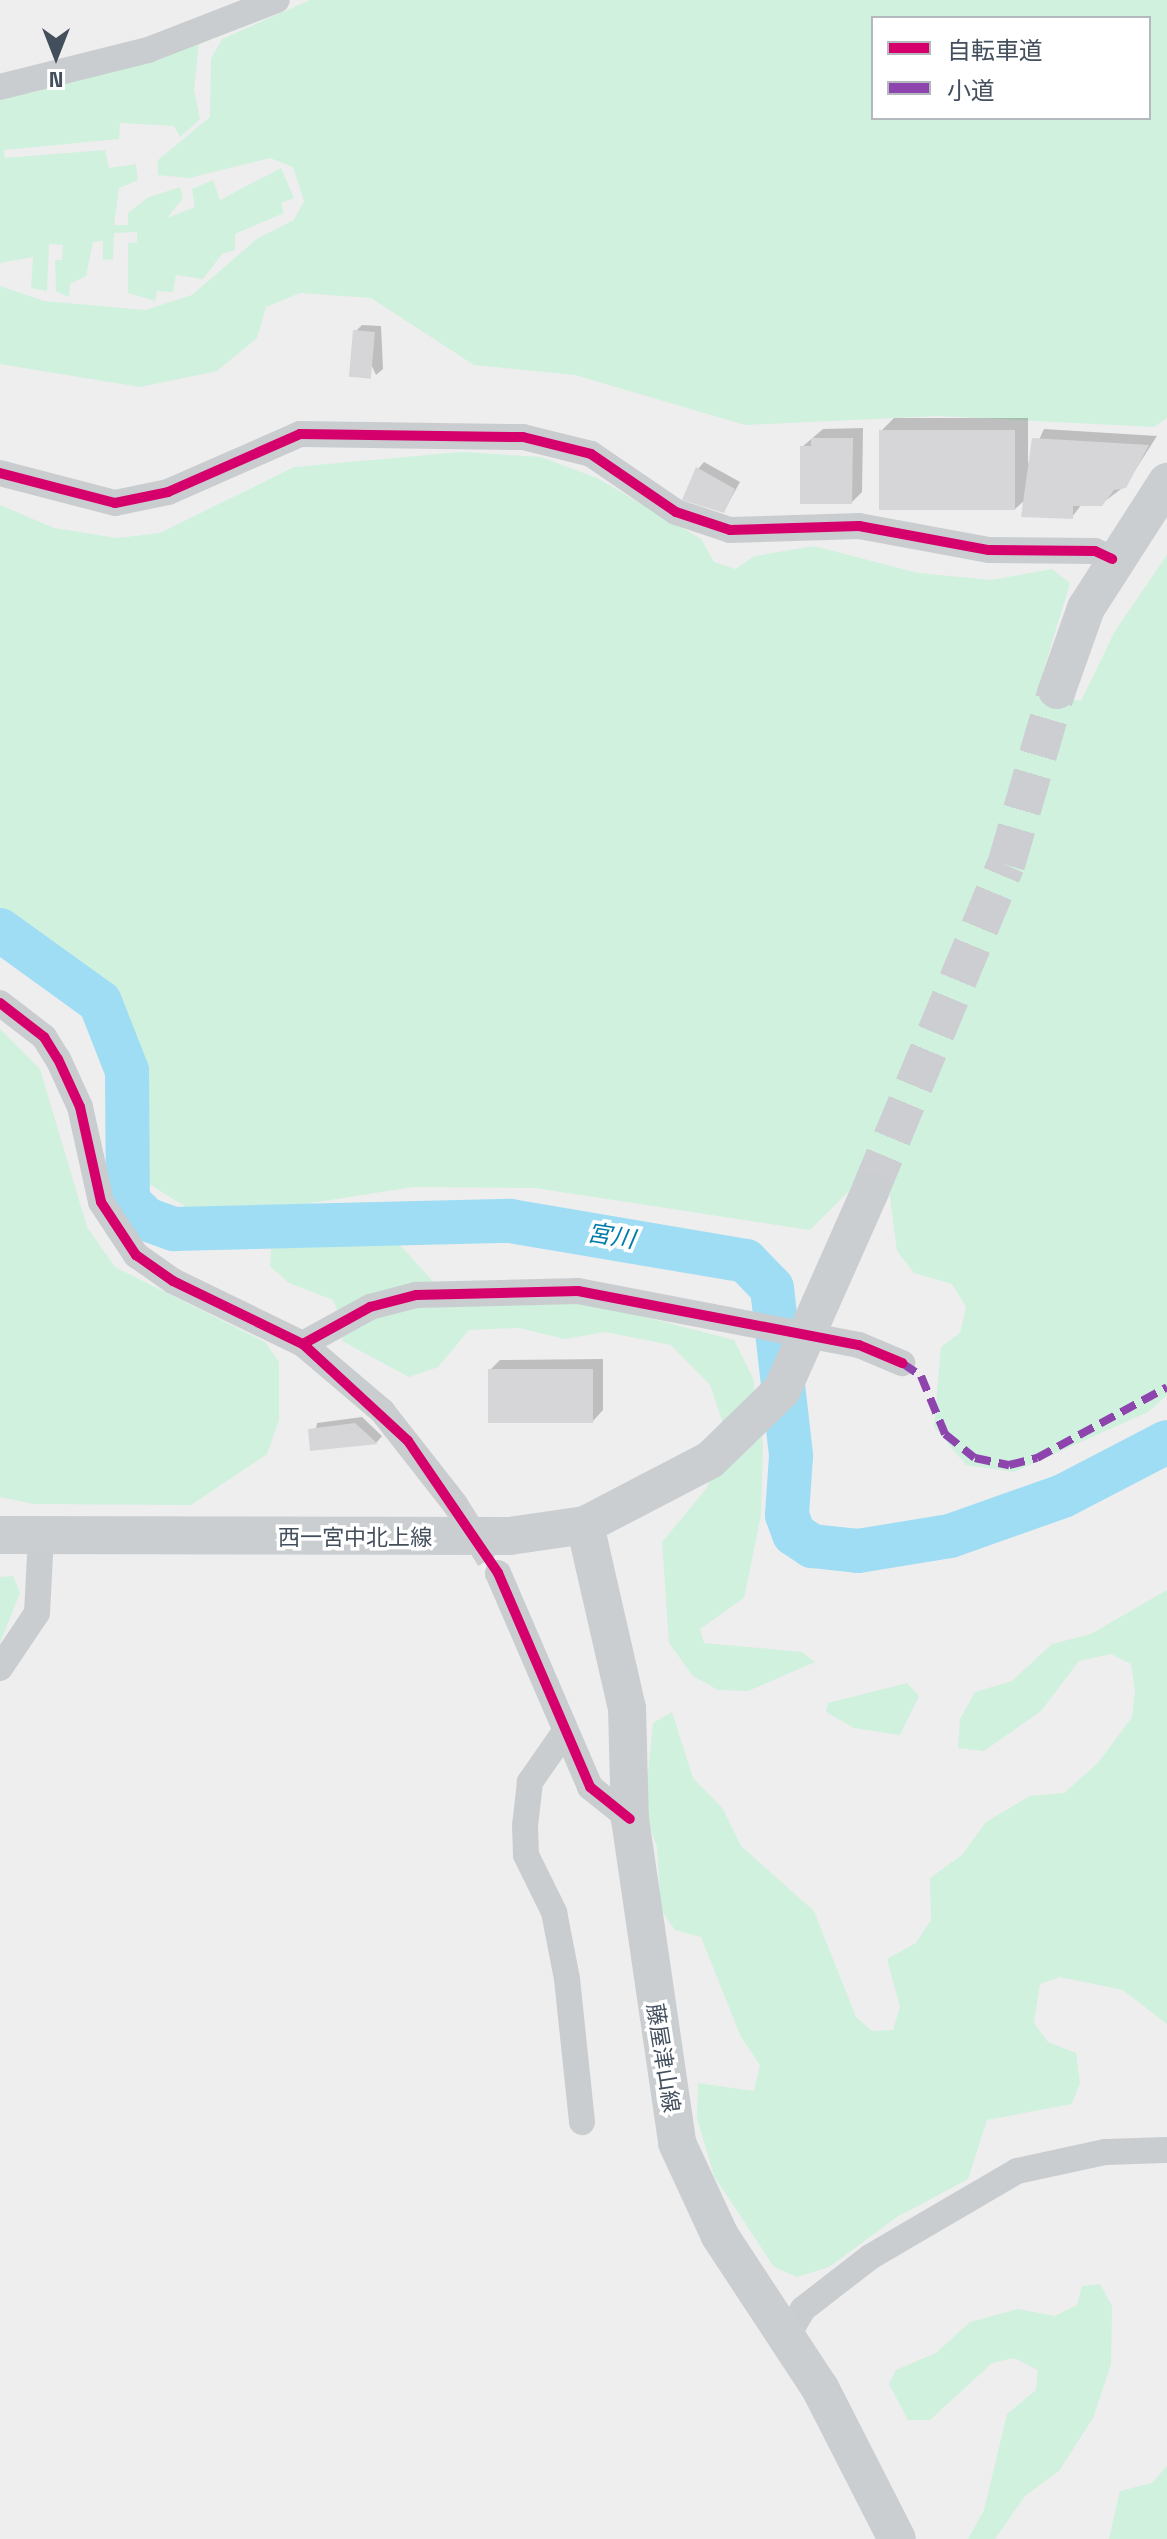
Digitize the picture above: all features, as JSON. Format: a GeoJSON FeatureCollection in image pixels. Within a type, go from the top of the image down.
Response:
{"type":"FeatureCollection","features":[{"type":"Feature","properties":{"kind":"main road"},"geometry":{"type":"LineString","coordinates":[[1057,690],[1112,559],[1167,482]]}},
{"type":"Feature","properties":{"kind":"main road","name":"西一宮中北上線"},"geometry":{"type":"LineString","coordinates":[[0,1535],[429,1539],[585,1525],[710,1460],[782,1390],[870,1191]]}},
{"type":"Feature","properties":{"kind":"main road","name":"藤屋津山線"},"geometry":{"type":"LineString","coordinates":[[585,1525],[627,1708],[630,1819],[677,2143],[720,2236],[788,2335],[897,2539]]}},
{"type":"Feature","properties":{"kind":"street"},"geometry":{"type":"LineString","coordinates":[[0,87],[148,50],[277,0]]}},
{"type":"Feature","properties":{"kind":"street"},"geometry":{"type":"LineString","coordinates":[[0,473],[115,503],[168,492],[300,434],[523,437],[591,454],[676,512],[730,530],[859,526],[989,550],[1095,551],[1112,559]]}},
{"type":"Feature","properties":{"kind":"street"},"geometry":{"type":"LineString","coordinates":[[0,1003],[44,1037],[58,1059],[80,1107],[101,1202],[136,1255],[173,1281],[303,1344],[382,1411],[455,1504]]}},
{"type":"Feature","properties":{"kind":"street"},"geometry":{"type":"LineString","coordinates":[[303,1344],[370,1307],[466,1290],[612,1295],[761,1329],[801,1334],[902,1363]]}},
{"type":"Feature","properties":{"kind":"street"},"geometry":{"type":"LineString","coordinates":[[0,1668],[37,1613],[41,1536]]}},
{"type":"Feature","properties":{"kind":"street"},"geometry":{"type":"LineString","coordinates":[[498,1573],[564,1733],[590,1787],[630,1819]]}},
{"type":"Feature","properties":{"kind":"street"},"geometry":{"type":"LineString","coordinates":[[564,1733],[530,1782],[525,1826],[526,1855],[554,1912],[565,1965],[582,2122]]}},
{"type":"Feature","properties":{"kind":"street"},"geometry":{"type":"LineString","coordinates":[[788,2335],[803,2309],[870,2257],[1017,2171],[1105,2152],[1167,2150]]}},
{"type":"Feature","properties":{"kind":"green space"},"geometry":{"type":"Polygon","coordinates":[[[310,0],[1167,0],[1167,418],[1154,427],[938,416],[745,425],[575,375],[474,365],[371,298],[300,293],[266,307],[257,338],[217,371],[140,387],[0,364],[0,286],[44,301],[145,310],[192,295],[258,238],[294,220],[304,201],[293,167],[270,158],[189,178],[158,175],[158,160],[210,117],[211,59],[222,39],[310,0]]]}},
{"type":"Feature","properties":{"kind":"green space"},"geometry":{"type":"Polygon","coordinates":[[[199,41],[194,90],[200,119],[180,137],[174,126],[120,123],[119,139],[4,150],[5,158],[105,150],[109,168],[136,164],[138,180],[119,188],[114,225],[128,225],[128,213],[147,198],[180,187],[183,198],[167,218],[195,207],[192,189],[213,180],[220,200],[281,168],[294,198],[281,203],[284,213],[235,234],[235,250],[222,254],[203,279],[176,275],[173,292],[157,291],[155,301],[128,293],[128,243],[137,242],[137,232],[114,233],[113,259],[103,260],[103,241],[93,242],[86,276],[70,284],[69,297],[56,291],[55,260],[62,260],[63,245],[49,244],[47,291],[31,288],[33,257],[0,263],[0,94],[32,93],[199,41]]]}},
{"type":"Feature","properties":{"kind":"green space"},"geometry":{"type":"Polygon","coordinates":[[[461,452],[541,457],[597,478],[701,539],[714,562],[735,569],[755,556],[814,546],[918,573],[991,580],[1052,569],[1070,583],[1037,692],[1081,701],[1115,631],[1167,555],[1167,1395],[1148,1412],[1014,1472],[966,1465],[934,1427],[941,1347],[960,1333],[966,1307],[952,1284],[914,1273],[897,1251],[889,1190],[858,1182],[810,1230],[535,1188],[413,1187],[305,1204],[186,1207],[144,1181],[131,1030],[27,930],[0,916],[0,505],[54,528],[117,538],[160,533],[294,467],[461,452]]]}},
{"type":"Feature","properties":{"kind":"green space"},"geometry":{"type":"Polygon","coordinates":[[[0,1029],[40,1069],[87,1227],[115,1267],[265,1342],[279,1362],[279,1420],[267,1454],[191,1505],[34,1504],[0,1497],[0,1029]]]}},
{"type":"Feature","properties":{"kind":"green space"},"geometry":{"type":"Polygon","coordinates":[[[368,1234],[399,1244],[449,1299],[575,1299],[734,1340],[753,1378],[763,1444],[761,1515],[744,1598],[700,1629],[704,1643],[802,1652],[815,1662],[748,1691],[718,1690],[693,1676],[669,1643],[662,1542],[707,1488],[723,1423],[710,1385],[671,1345],[605,1332],[565,1339],[519,1328],[469,1330],[438,1367],[409,1377],[342,1341],[345,1329],[333,1300],[289,1283],[270,1266],[271,1248],[368,1234]]]}},
{"type":"Feature","properties":{"kind":"green space"},"geometry":{"type":"Polygon","coordinates":[[[13,1576],[20,1593],[0,1643],[0,1577],[13,1576]]]}},
{"type":"Feature","properties":{"kind":"green space"},"geometry":{"type":"Polygon","coordinates":[[[1167,1590],[1167,2024],[1123,1990],[1060,1977],[1040,1984],[1034,2023],[1048,2042],[1076,2053],[1080,2083],[1072,2104],[987,2120],[968,2179],[897,2217],[829,2267],[797,2277],[774,2267],[714,2176],[697,2118],[698,2083],[754,2091],[760,2065],[741,2037],[701,1937],[675,1930],[661,1910],[657,1847],[644,1810],[653,1723],[672,1712],[693,1778],[723,1809],[741,1846],[814,1911],[856,2017],[872,2031],[893,2030],[900,2007],[887,1959],[916,1943],[931,1920],[930,1878],[962,1855],[986,1822],[1030,1796],[1064,1793],[1098,1763],[1132,1717],[1135,1691],[1131,1664],[1111,1654],[1079,1661],[1041,1711],[984,1751],[958,1748],[960,1719],[975,1692],[1012,1681],[1052,1644],[1091,1634],[1167,1590]]]}},
{"type":"Feature","properties":{"kind":"green space"},"geometry":{"type":"Polygon","coordinates":[[[907,1683],[919,1696],[900,1735],[854,1728],[826,1712],[828,1703],[907,1683]]]}},
{"type":"Feature","properties":{"kind":"green space"},"geometry":{"type":"Polygon","coordinates":[[[1100,2284],[1112,2306],[1111,2364],[1093,2418],[1059,2471],[1025,2496],[995,2539],[968,2539],[984,2510],[1007,2414],[1036,2390],[1038,2370],[1014,2358],[992,2363],[930,2420],[908,2420],[889,2384],[896,2370],[936,2353],[970,2322],[1018,2309],[1055,2316],[1077,2305],[1082,2286],[1100,2284]]]}},
{"type":"Feature","properties":{"kind":"green space"},"geometry":{"type":"Polygon","coordinates":[[[1167,2466],[1167,2539],[1109,2539],[1120,2491],[1152,2483],[1167,2466]]]}},
{"type":"Feature","properties":{"kind":"building"},"geometry":{"type":"Polygon","coordinates":[[[353,330],[375,332],[371,379],[349,377],[353,330]]]}},
{"type":"Feature","properties":{"kind":"building"},"geometry":{"type":"Polygon","coordinates":[[[879,430],[1015,430],[1015,510],[879,510],[879,430]]]}},
{"type":"Feature","properties":{"kind":"building"},"geometry":{"type":"Polygon","coordinates":[[[811,438],[853,438],[852,504],[800,504],[800,446],[811,446],[811,438]]]}},
{"type":"Feature","properties":{"kind":"building"},"geometry":{"type":"Polygon","coordinates":[[[1032,438],[1149,445],[1126,488],[1114,490],[1102,506],[1073,506],[1073,519],[1021,517],[1032,438]]]}},
{"type":"Feature","properties":{"kind":"building"},"geometry":{"type":"Polygon","coordinates":[[[696,467],[735,489],[724,513],[682,500],[696,467]]]}},
{"type":"Feature","properties":{"kind":"building"},"geometry":{"type":"Polygon","coordinates":[[[488,1369],[593,1369],[593,1423],[488,1423],[488,1369]]]}},
{"type":"Feature","properties":{"kind":"building"},"geometry":{"type":"Polygon","coordinates":[[[355,1423],[378,1444],[310,1451],[308,1429],[355,1423]]]}},
{"type":"Feature","properties":{"kind":"waterway","name":"宮川"},"geometry":{"type":"LineString","coordinates":[[0,930],[100,1002],[127,1071],[128,1201],[146,1219],[174,1229],[510,1221],[746,1261],[772,1288],[791,1456],[787,1515],[794,1534],[812,1546],[858,1551],[950,1536],[1063,1496],[1167,1442]]}},
{"type":"Feature","properties":{"kind":"tunnel"},"geometry":{"type":"LineString","coordinates":[[870,1191],[1006,865],[1057,690]]}},
{"type":"Feature","properties":{"kind":"tunnel"},"geometry":{"type":"LineString","coordinates":[[455,1504],[498,1573]]}},
{"type":"Feature","properties":{"kind":"marked path"},"geometry":{"type":"LineString","coordinates":[[902,1363],[921,1376],[945,1434],[975,1458],[1009,1465],[1037,1458],[1167,1387]]}},
{"type":"Feature","properties":{"kind":"cycle path"},"geometry":{"type":"LineString","coordinates":[[0,473],[115,503],[168,492],[300,434],[523,437],[591,454],[676,512],[730,530],[859,526],[989,550],[1095,551],[1112,559]]}},
{"type":"Feature","properties":{"kind":"cycle path"},"geometry":{"type":"LineString","coordinates":[[0,1003],[44,1037],[58,1059],[80,1107],[101,1202],[136,1255],[173,1281],[303,1344],[408,1441],[498,1573],[590,1787],[630,1819]]}},
{"type":"Feature","properties":{"kind":"cycle path"},"geometry":{"type":"LineString","coordinates":[[303,1344],[370,1307],[416,1295],[578,1291],[859,1345],[902,1363]]}}]}
